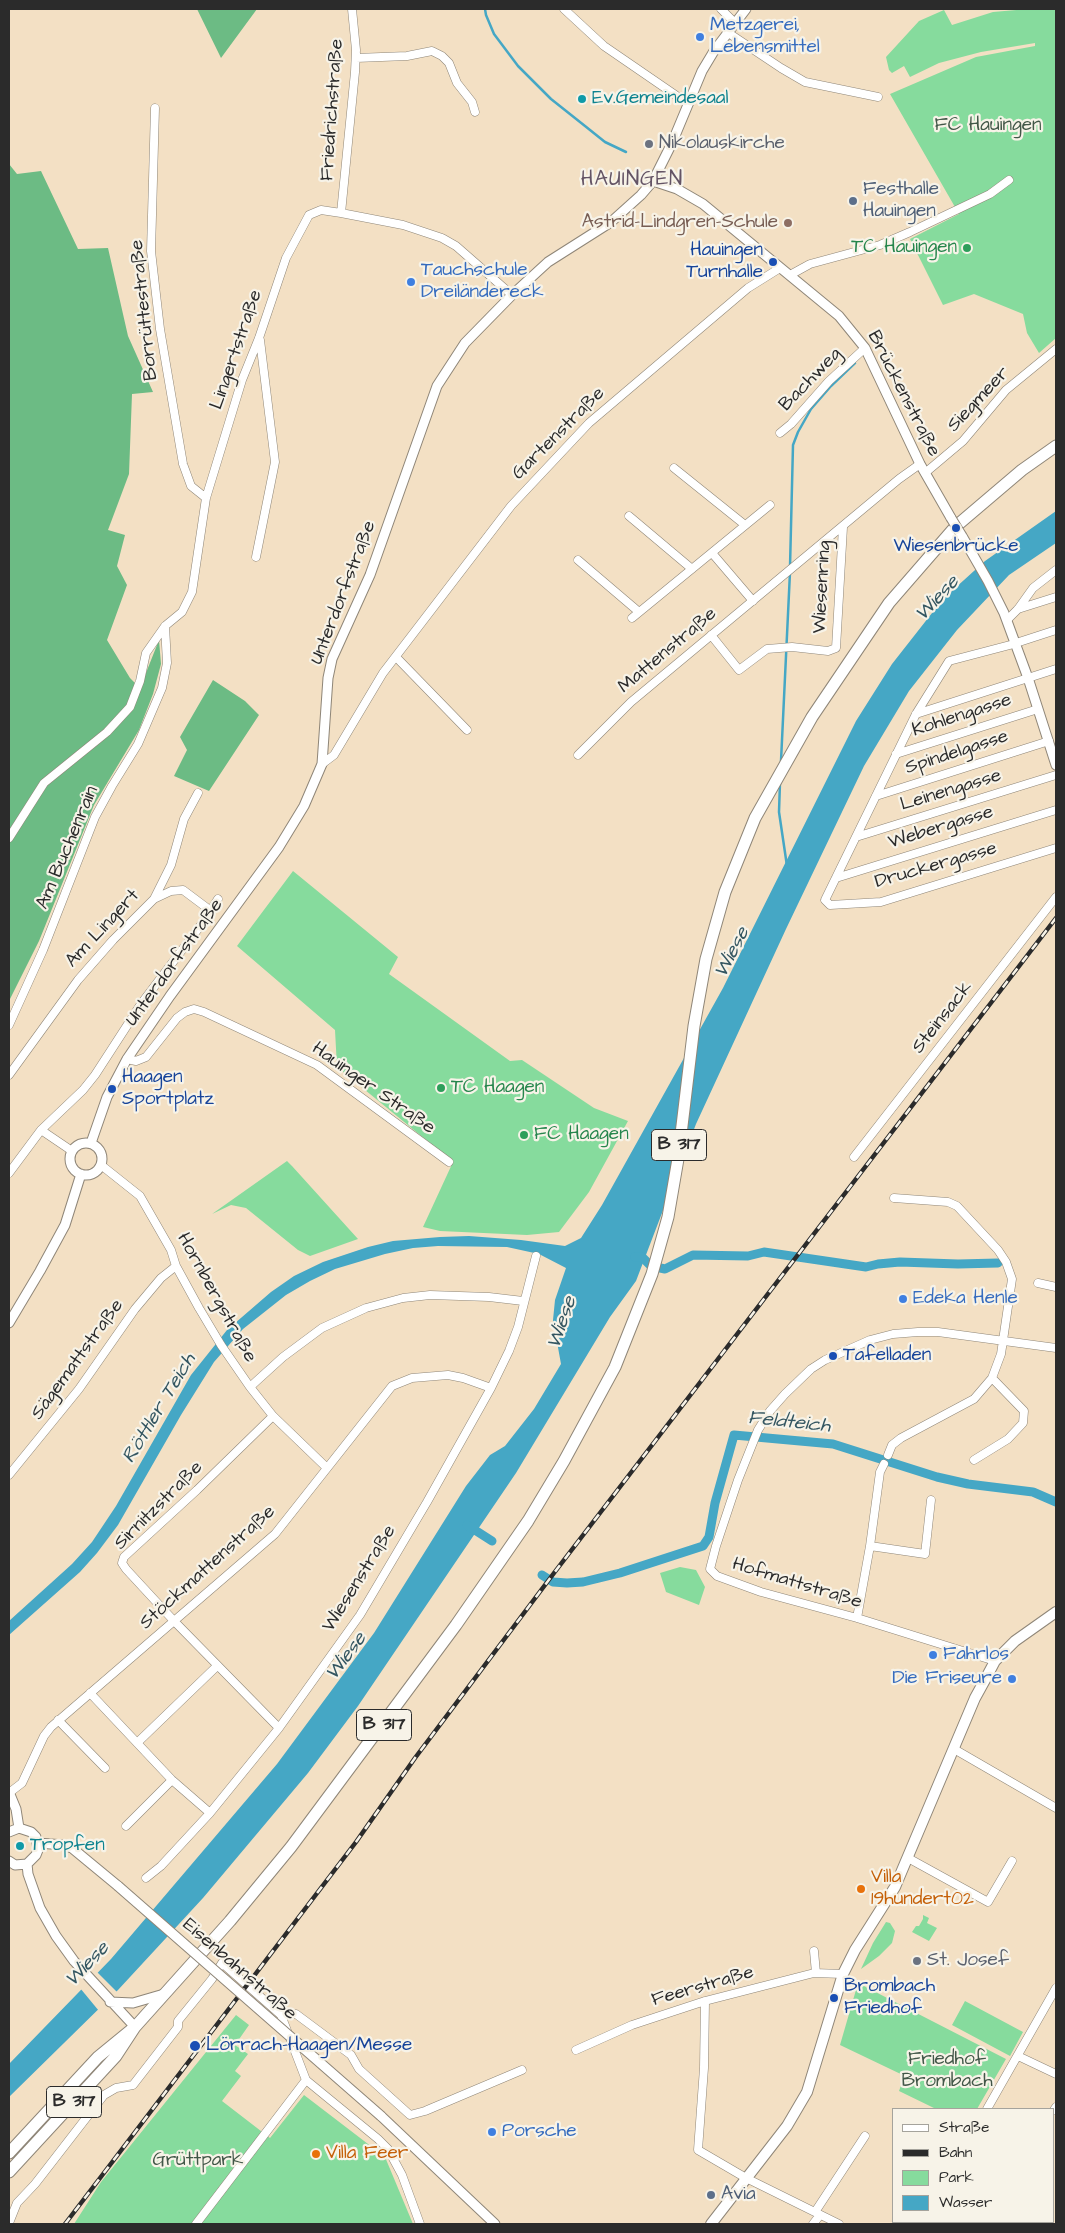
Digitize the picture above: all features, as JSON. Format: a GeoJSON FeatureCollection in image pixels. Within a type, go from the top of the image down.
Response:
{"type":"FeatureCollection","features":[{"type":"Feature","properties":{"kind":"main road","name":"B 317"},"geometry":{"type":"LineString","coordinates":[[9,2172],[116,2056],[135,2027],[230,1921],[291,1847],[450,1633],[528,1521],[607,1383],[628,1337],[652,1274],[668,1217],[678,1160],[694,1026],[706,959],[725,892],[755,818],[812,717],[889,603],[935,549],[977,507],[1022,470],[1056,446]]}},
{"type":"Feature","properties":{"kind":"main road"},"geometry":{"type":"LineString","coordinates":[[712,2224],[787,2126],[807,2092],[843,1974],[855,1950],[895,1887],[975,1698],[995,1661],[1015,1641],[1056,1612]]}},
{"type":"Feature","properties":{"kind":"main road","name":"B 317"},"geometry":{"type":"LineString","coordinates":[[9,2153],[98,2057],[135,2027]]}},
{"type":"Feature","properties":{"kind":"street","name":"Friedrichstraße"},"geometry":{"type":"LineString","coordinates":[[341,213],[356,58],[352,9]]}},
{"type":"Feature","properties":{"kind":"street"},"geometry":{"type":"LineString","coordinates":[[564,9],[604,46],[687,103]]}},
{"type":"Feature","properties":{"kind":"street"},"geometry":{"type":"LineString","coordinates":[[721,9],[734,22]]}},
{"type":"Feature","properties":{"kind":"street","name":"Unterdorfstraße"},"geometry":{"type":"LineString","coordinates":[[91,1143],[107,1097],[127,1059],[170,996],[280,847],[300,813],[322,764],[326,700],[332,659],[370,575],[437,386],[465,342],[512,295],[548,262],[611,222],[641,195],[653,181],[702,71],[734,22],[746,9]]}},
{"type":"Feature","properties":{"kind":"street"},"geometry":{"type":"LineString","coordinates":[[727,32],[780,68],[805,82],[878,97]]}},
{"type":"Feature","properties":{"kind":"street"},"geometry":{"type":"LineString","coordinates":[[356,58],[434,52],[449,63],[457,83],[472,102],[475,112]]}},
{"type":"Feature","properties":{"kind":"street","name":"Borrüttestraße"},"geometry":{"type":"LineString","coordinates":[[154,108],[151,251],[160,329],[183,464],[191,486],[206,498]]}},
{"type":"Feature","properties":{"kind":"street"},"geometry":{"type":"LineString","coordinates":[[790,275],[810,264],[880,245],[910,232],[982,198],[1009,180]]}},
{"type":"Feature","properties":{"kind":"street","name":"Brückenstraße"},"geometry":{"type":"LineString","coordinates":[[653,181],[677,189],[703,204],[839,316],[865,348],[925,474],[1006,616]]}},
{"type":"Feature","properties":{"kind":"street","name":"Lingertstraße"},"geometry":{"type":"LineString","coordinates":[[9,838],[44,783],[107,732],[130,706],[140,681],[146,653],[165,626],[182,612],[192,592],[206,498],[242,380],[259,338],[286,258],[304,222],[309,216],[321,210],[341,213],[403,225],[442,238],[456,246],[512,295]]}},
{"type":"Feature","properties":{"kind":"street","name":"Gartenstraße"},"geometry":{"type":"LineString","coordinates":[[322,764],[334,755],[366,699],[511,506],[589,423],[748,288],[780,268]]}},
{"type":"Feature","properties":{"kind":"street"},"geometry":{"type":"LineString","coordinates":[[256,557],[275,462],[259,338]]}},
{"type":"Feature","properties":{"kind":"street","name":"Bachweg"},"geometry":{"type":"LineString","coordinates":[[780,433],[791,424],[828,381],[865,348]]}},
{"type":"Feature","properties":{"kind":"street","name":"Siegmeer"},"geometry":{"type":"LineString","coordinates":[[925,474],[963,441],[1006,390],[1056,349]]}},
{"type":"Feature","properties":{"kind":"street","name":"Wiesenring"},"geometry":{"type":"LineString","coordinates":[[783,576],[899,479],[920,464]]}},
{"type":"Feature","properties":{"kind":"street"},"geometry":{"type":"LineString","coordinates":[[674,468],[746,524]]}},
{"type":"Feature","properties":{"kind":"street"},"geometry":{"type":"LineString","coordinates":[[632,618],[770,505]]}},
{"type":"Feature","properties":{"kind":"street"},"geometry":{"type":"LineString","coordinates":[[629,516],[692,569]]}},
{"type":"Feature","properties":{"kind":"street","name":"Wiesenring"},"geometry":{"type":"LineString","coordinates":[[711,635],[739,670],[767,648],[782,646],[828,651],[836,648],[843,527]]}},
{"type":"Feature","properties":{"kind":"street"},"geometry":{"type":"LineString","coordinates":[[712,553],[753,601]]}},
{"type":"Feature","properties":{"kind":"street"},"geometry":{"type":"LineString","coordinates":[[578,560],[639,612]]}},
{"type":"Feature","properties":{"kind":"street"},"geometry":{"type":"LineString","coordinates":[[1018,609],[1033,588],[1056,570]]}},
{"type":"Feature","properties":{"kind":"street","name":"Mattenstraße"},"geometry":{"type":"LineString","coordinates":[[578,755],[631,702],[783,576]]}},
{"type":"Feature","properties":{"kind":"street"},"geometry":{"type":"LineString","coordinates":[[1056,597],[1018,609],[1006,616],[1013,644],[1051,738],[1056,765]]}},
{"type":"Feature","properties":{"kind":"street","name":"Am Buchenrain"},"geometry":{"type":"LineString","coordinates":[[9,1025],[43,950],[95,817],[138,744],[162,688],[167,663],[165,626]]}},
{"type":"Feature","properties":{"kind":"street"},"geometry":{"type":"LineString","coordinates":[[836,878],[916,714],[949,661],[1056,630]]}},
{"type":"Feature","properties":{"kind":"street"},"geometry":{"type":"LineString","coordinates":[[396,658],[467,730]]}},
{"type":"Feature","properties":{"kind":"street"},"geometry":{"type":"LineString","coordinates":[[916,714],[1056,669]]}},
{"type":"Feature","properties":{"kind":"street","name":"Kohlengasse"},"geometry":{"type":"LineString","coordinates":[[896,754],[1038,708]]}},
{"type":"Feature","properties":{"kind":"street","name":"Spindelgasse"},"geometry":{"type":"LineString","coordinates":[[876,796],[1051,738]]}},
{"type":"Feature","properties":{"kind":"street","name":"Leinengasse"},"geometry":{"type":"LineString","coordinates":[[856,837],[1056,775]]}},
{"type":"Feature","properties":{"kind":"street","name":"Am Lingert"},"geometry":{"type":"LineString","coordinates":[[9,1075],[78,980],[113,940],[154,899],[171,865],[184,819],[198,793]]}},
{"type":"Feature","properties":{"kind":"street","name":"Webergasse"},"geometry":{"type":"LineString","coordinates":[[836,878],[1056,810]]}},
{"type":"Feature","properties":{"kind":"street","name":"Druckergasse"},"geometry":{"type":"LineString","coordinates":[[836,878],[825,900],[830,905],[881,902],[1056,848]]}},
{"type":"Feature","properties":{"kind":"street"},"geometry":{"type":"LineString","coordinates":[[154,899],[171,891],[183,890],[211,911]]}},
{"type":"Feature","properties":{"kind":"street","name":"Steinsack"},"geometry":{"type":"LineString","coordinates":[[854,1157],[1056,897]]}},
{"type":"Feature","properties":{"kind":"street","name":"Unterdorfstraße"},"geometry":{"type":"LineString","coordinates":[[9,1173],[41,1130],[83,1090],[95,1075],[141,1004],[211,911],[218,898]]}},
{"type":"Feature","properties":{"kind":"street","name":"Hauinger Straße"},"geometry":{"type":"LineString","coordinates":[[127,1059],[136,1061],[146,1057],[177,1018],[186,1012],[194,1009],[204,1012],[317,1065],[449,1162]]}},
{"type":"Feature","properties":{"kind":"street"},"geometry":{"type":"LineString","coordinates":[[41,1130],[72,1151]]}},
{"type":"Feature","properties":{"kind":"street"},"geometry":{"type":"LineString","coordinates":[[84,1143],[91,1143],[101,1152],[101,1165],[96,1171],[89,1174],[81,1174],[71,1165],[72,1151],[84,1143]]}},
{"type":"Feature","properties":{"kind":"street","name":"Hornbergstraße"},"geometry":{"type":"LineString","coordinates":[[101,1165],[140,1196],[214,1334],[250,1387],[272,1416],[327,1468]]}},
{"type":"Feature","properties":{"kind":"street"},"geometry":{"type":"LineString","coordinates":[[9,1323],[40,1272],[65,1225],[81,1174]]}},
{"type":"Feature","properties":{"kind":"street"},"geometry":{"type":"LineString","coordinates":[[888,1455],[892,1445],[902,1438],[974,1399],[992,1378],[999,1364],[1004,1341],[1012,1279],[1006,1262],[998,1250],[957,1206],[948,1202],[894,1198]]}},
{"type":"Feature","properties":{"kind":"street","name":"Wiesenstraße"},"geometry":{"type":"LineString","coordinates":[[146,1878],[161,1866],[210,1813],[279,1728],[360,1615],[491,1388],[509,1351],[536,1256]]}},
{"type":"Feature","properties":{"kind":"street","name":"Sägemattstraße"},"geometry":{"type":"LineString","coordinates":[[9,1475],[79,1389],[135,1309],[161,1278],[176,1266]]}},
{"type":"Feature","properties":{"kind":"street"},"geometry":{"type":"LineString","coordinates":[[1038,1284],[1056,1287]]}},
{"type":"Feature","properties":{"kind":"street"},"geometry":{"type":"LineString","coordinates":[[250,1387],[302,1342],[322,1328],[343,1317],[375,1305],[403,1298],[430,1295],[489,1296],[523,1302]]}},
{"type":"Feature","properties":{"kind":"street","name":"Hofmattstraße"},"geometry":{"type":"LineString","coordinates":[[995,1661],[857,1618],[761,1592],[717,1576],[710,1569],[716,1546],[758,1430],[780,1399],[811,1369],[854,1346],[893,1334],[938,1332],[1056,1348]]}},
{"type":"Feature","properties":{"kind":"street","name":"Stöckmattenstraße"},"geometry":{"type":"LineString","coordinates":[[9,1792],[22,1783],[44,1736],[58,1720],[275,1534],[387,1391],[398,1382],[412,1378],[448,1375],[491,1388]]}},
{"type":"Feature","properties":{"kind":"street"},"geometry":{"type":"LineString","coordinates":[[974,1460],[1008,1439],[1023,1423],[1024,1411],[992,1378]]}},
{"type":"Feature","properties":{"kind":"street","name":"Sirnitzstraße"},"geometry":{"type":"LineString","coordinates":[[174,1621],[126,1569],[122,1563],[124,1557],[197,1490],[272,1416]]}},
{"type":"Feature","properties":{"kind":"street"},"geometry":{"type":"LineString","coordinates":[[857,1618],[870,1546],[880,1472],[884,1464]]}},
{"type":"Feature","properties":{"kind":"street"},"geometry":{"type":"LineString","coordinates":[[870,1546],[926,1554],[931,1500]]}},
{"type":"Feature","properties":{"kind":"street"},"geometry":{"type":"LineString","coordinates":[[174,1621],[279,1728]]}},
{"type":"Feature","properties":{"kind":"street"},"geometry":{"type":"LineString","coordinates":[[137,1744],[217,1666]]}},
{"type":"Feature","properties":{"kind":"street"},"geometry":{"type":"LineString","coordinates":[[90,1693],[172,1780],[210,1813]]}},
{"type":"Feature","properties":{"kind":"street"},"geometry":{"type":"LineString","coordinates":[[58,1720],[105,1768]]}},
{"type":"Feature","properties":{"kind":"street"},"geometry":{"type":"LineString","coordinates":[[954,1749],[1056,1808]]}},
{"type":"Feature","properties":{"kind":"street"},"geometry":{"type":"LineString","coordinates":[[126,1826],[172,1780]]}},
{"type":"Feature","properties":{"kind":"street"},"geometry":{"type":"LineString","coordinates":[[9,1792],[16,1809],[19,1828]]}},
{"type":"Feature","properties":{"kind":"street"},"geometry":{"type":"LineString","coordinates":[[9,1832],[19,1828],[32,1832],[38,1843],[36,1856],[27,1864],[15,1865],[9,1861]]}},
{"type":"Feature","properties":{"kind":"street","name":"Eisenbahnstraße"},"geometry":{"type":"LineString","coordinates":[[38,1843],[64,1845],[72,1848],[118,1886],[381,2116],[495,2224]]}},
{"type":"Feature","properties":{"kind":"street"},"geometry":{"type":"LineString","coordinates":[[908,1858],[988,1902],[1012,1861]]}},
{"type":"Feature","properties":{"kind":"street"},"geometry":{"type":"LineString","coordinates":[[27,1864],[28,1874],[40,1908],[56,1936],[74,1961],[135,2027]]}},
{"type":"Feature","properties":{"kind":"street"},"geometry":{"type":"LineString","coordinates":[[814,1951],[816,1973]]}},
{"type":"Feature","properties":{"kind":"street"},"geometry":{"type":"LineString","coordinates":[[9,2222],[17,2202],[41,2176],[104,2095],[116,2088],[133,2085],[178,2027],[178,2021],[212,1979],[222,1963],[281,2015],[306,2080],[388,2149],[402,2175],[420,2224]]}},
{"type":"Feature","properties":{"kind":"street","name":"Feerstraße"},"geometry":{"type":"LineString","coordinates":[[576,2050],[632,2024],[705,2001],[816,1973],[843,1974]]}},
{"type":"Feature","properties":{"kind":"street"},"geometry":{"type":"LineString","coordinates":[[988,2108],[1056,1988]]}},
{"type":"Feature","properties":{"kind":"street"},"geometry":{"type":"LineString","coordinates":[[110,2002],[125,2004],[165,1993]]}},
{"type":"Feature","properties":{"kind":"street"},"geometry":{"type":"LineString","coordinates":[[705,2001],[704,2068],[698,2150],[746,2178],[839,2224]]}},
{"type":"Feature","properties":{"kind":"street"},"geometry":{"type":"LineString","coordinates":[[281,2015],[296,2014],[351,2055],[359,2070],[410,2115],[425,2111],[522,2070]]}},
{"type":"Feature","properties":{"kind":"street"},"geometry":{"type":"LineString","coordinates":[[1018,2056],[1056,2074]]}},
{"type":"Feature","properties":{"kind":"street"},"geometry":{"type":"LineString","coordinates":[[196,2224],[306,2080]]}},
{"type":"Feature","properties":{"kind":"street"},"geometry":{"type":"LineString","coordinates":[[813,2224],[817,2213],[865,2136]]}},
{"type":"Feature","properties":{"kind":"green space"},"geometry":{"type":"Polygon","coordinates":[[[197,9],[257,9],[221,58],[197,9]]]}},
{"type":"Feature","properties":{"kind":"green space","name":"FC Hauingen"},"geometry":{"type":"Polygon","coordinates":[[[1056,9],[1056,338],[1039,353],[1027,333],[1023,314],[974,294],[943,305],[910,239],[959,214],[890,94],[976,57],[1035,46],[1035,43],[981,52],[939,63],[910,77],[904,66],[892,73],[889,70],[886,57],[919,21],[944,10],[952,25],[993,12],[1056,9]]]}},
{"type":"Feature","properties":{"kind":"green space"},"geometry":{"type":"Polygon","coordinates":[[[9,164],[17,174],[41,171],[78,249],[108,248],[128,336],[153,392],[132,394],[129,474],[108,530],[125,535],[117,566],[127,585],[107,640],[130,678],[140,688],[159,640],[161,664],[153,694],[139,730],[94,805],[39,941],[9,1001],[9,164]]]}},
{"type":"Feature","properties":{"kind":"green space"},"geometry":{"type":"Polygon","coordinates":[[[213,680],[245,701],[259,715],[209,791],[174,776],[187,750],[180,737],[213,680]]]}},
{"type":"Feature","properties":{"kind":"green space"},"geometry":{"type":"Polygon","coordinates":[[[293,871],[398,957],[389,974],[510,1061],[522,1060],[594,1108],[628,1121],[589,1192],[559,1232],[527,1235],[440,1231],[423,1227],[453,1162],[337,1067],[335,1030],[237,946],[293,871]]]}},
{"type":"Feature","properties":{"kind":"green space"},"geometry":{"type":"Polygon","coordinates":[[[287,1161],[358,1239],[310,1256],[298,1250],[246,1208],[231,1205],[212,1214],[287,1161]]]}},
{"type":"Feature","properties":{"kind":"green space"},"geometry":{"type":"Polygon","coordinates":[[[680,1567],[696,1570],[705,1587],[699,1605],[666,1592],[660,1573],[680,1567]]]}},
{"type":"Feature","properties":{"kind":"green space"},"geometry":{"type":"Polygon","coordinates":[[[923,1915],[929,1918],[927,1923],[937,1928],[929,1941],[912,1932],[916,1926],[919,1926],[923,1915]]]}},
{"type":"Feature","properties":{"kind":"green space"},"geometry":{"type":"Polygon","coordinates":[[[886,1922],[890,1923],[895,1931],[892,1943],[879,1956],[861,1969],[873,1943],[886,1922]]]}},
{"type":"Feature","properties":{"kind":"green space","name":"Friedhof Brombach"},"geometry":{"type":"Polygon","coordinates":[[[858,1983],[1006,2059],[978,2108],[934,2108],[899,2091],[903,2080],[908,2082],[909,2078],[840,2045],[858,1983]]]}},
{"type":"Feature","properties":{"kind":"green space"},"geometry":{"type":"Polygon","coordinates":[[[965,2001],[1023,2032],[1010,2056],[952,2025],[965,2001]]]}},
{"type":"Feature","properties":{"kind":"green space","name":"Grüttpark"},"geometry":{"type":"Polygon","coordinates":[[[236,2015],[249,2025],[235,2045],[248,2054],[235,2071],[241,2076],[222,2101],[270,2138],[304,2095],[385,2157],[413,2224],[74,2224],[101,2182],[236,2015]]]}},
{"type":"Feature","properties":{"kind":"water","name":"Wiese"},"geometry":{"type":"Polygon","coordinates":[[[1056,511],[1056,543],[1009,575],[957,630],[909,691],[864,766],[696,1124],[636,1281],[610,1317],[516,1473],[358,1706],[308,1773],[203,1898],[118,1990],[9,2097],[9,2064],[111,1959],[277,1764],[374,1633],[466,1486],[490,1455],[505,1446],[534,1409],[561,1364],[553,1320],[555,1300],[566,1268],[539,1254],[507,1247],[438,1246],[413,1248],[335,1269],[286,1295],[243,1329],[214,1362],[181,1415],[118,1525],[97,1553],[80,1572],[9,1635],[9,1621],[72,1564],[92,1542],[116,1506],[191,1375],[227,1330],[271,1292],[294,1276],[323,1262],[393,1241],[469,1236],[565,1246],[581,1238],[602,1205],[723,988],[856,721],[892,664],[943,599],[985,561],[1056,511]]]}},
{"type":"Feature","properties":{"kind":"pier"},"geometry":{"type":"Polygon","coordinates":[[[96,1971],[118,1993],[99,2011],[80,1988],[96,1971]]]}},
{"type":"Feature","properties":{"kind":"waterway"},"geometry":{"type":"LineString","coordinates":[[485,9],[494,34],[518,66],[551,99],[605,142],[626,152]]}},
{"type":"Feature","properties":{"kind":"waterway"},"geometry":{"type":"LineString","coordinates":[[790,567],[793,445],[811,409],[855,363]]}},
{"type":"Feature","properties":{"kind":"waterway"},"geometry":{"type":"LineString","coordinates":[[781,761],[790,572]]}},
{"type":"Feature","properties":{"kind":"waterway"},"geometry":{"type":"LineString","coordinates":[[780,782],[779,812],[787,866]]}},
{"type":"Feature","properties":{"kind":"waterway"},"geometry":{"type":"LineString","coordinates":[[635,1257],[642,1257],[651,1266],[665,1269],[693,1255],[748,1256],[764,1252],[866,1267],[900,1262],[998,1263]]}},
{"type":"Feature","properties":{"kind":"waterway","name":"Feldteich"},"geometry":{"type":"LineString","coordinates":[[542,1575],[553,1582],[583,1582],[620,1573],[703,1546],[709,1537],[715,1503],[734,1435],[833,1444],[937,1477],[968,1484],[1033,1492],[1056,1502]]}},
{"type":"Feature","properties":{"kind":"waterway","name":"Feldteich"},"geometry":{"type":"LineString","coordinates":[[467,1525],[492,1541]]}},
{"type":"Feature","properties":{"kind":"railway"},"geometry":{"type":"LineString","coordinates":[[65,2224],[356,1842],[415,1758],[554,1573],[1056,918]]}},
{"type":"Feature","properties":{"kind":"place","name":"Metzgerei, Lebensmittel"},"geometry":{"type":"Point","coordinates":[700,37]}},
{"type":"Feature","properties":{"kind":"place","name":"Ev.Gemeindesaal"},"geometry":{"type":"Point","coordinates":[582,99]}},
{"type":"Feature","properties":{"kind":"place","name":"Nikolauskirche"},"geometry":{"type":"Point","coordinates":[649,144]}},
{"type":"Feature","properties":{"kind":"place","name":"Festhalle Hauingen"},"geometry":{"type":"Point","coordinates":[853,201]}},
{"type":"Feature","properties":{"kind":"place","name":"Astrid-Lindgren-Schule"},"geometry":{"type":"Point","coordinates":[788,223]}},
{"type":"Feature","properties":{"kind":"place","name":"TC Hauingen"},"geometry":{"type":"Point","coordinates":[967,248]}},
{"type":"Feature","properties":{"kind":"place","name":"Hauingen Turnhalle"},"geometry":{"type":"Point","coordinates":[773,262]}},
{"type":"Feature","properties":{"kind":"place","name":"Tauchschule Dreiländereck"},"geometry":{"type":"Point","coordinates":[411,282]}},
{"type":"Feature","properties":{"kind":"place","name":"Wiesenbrücke"},"geometry":{"type":"Point","coordinates":[956,528]}},
{"type":"Feature","properties":{"kind":"place","name":"TC Haagen"},"geometry":{"type":"Point","coordinates":[441,1088]}},
{"type":"Feature","properties":{"kind":"place","name":"Haagen Sportplatz"},"geometry":{"type":"Point","coordinates":[112,1089]}},
{"type":"Feature","properties":{"kind":"place","name":"FC Haagen"},"geometry":{"type":"Point","coordinates":[524,1135]}},
{"type":"Feature","properties":{"kind":"place","name":"Edeka Henle"},"geometry":{"type":"Point","coordinates":[903,1299]}},
{"type":"Feature","properties":{"kind":"place","name":"Tafelladen"},"geometry":{"type":"Point","coordinates":[833,1356]}},
{"type":"Feature","properties":{"kind":"place","name":"Fahrlos"},"geometry":{"type":"Point","coordinates":[933,1655]}},
{"type":"Feature","properties":{"kind":"place","name":"Die Friseure"},"geometry":{"type":"Point","coordinates":[1012,1679]}},
{"type":"Feature","properties":{"kind":"place","name":"Tropfen"},"geometry":{"type":"Point","coordinates":[20,1846]}},
{"type":"Feature","properties":{"kind":"place","name":"Villa 19hundert02"},"geometry":{"type":"Point","coordinates":[861,1889]}},
{"type":"Feature","properties":{"kind":"place","name":"St. Josef"},"geometry":{"type":"Point","coordinates":[917,1961]}},
{"type":"Feature","properties":{"kind":"place","name":"Brombach Friedhof"},"geometry":{"type":"Point","coordinates":[834,1998]}},
{"type":"Feature","properties":{"kind":"place","name":"Lörrach-Haagen/Messe"},"geometry":{"type":"Point","coordinates":[195,2046]}},
{"type":"Feature","properties":{"kind":"place","name":"Porsche"},"geometry":{"type":"Point","coordinates":[492,2132]}},
{"type":"Feature","properties":{"kind":"place","name":"Villa Feer"},"geometry":{"type":"Point","coordinates":[316,2154]}},
{"type":"Feature","properties":{"kind":"place","name":"Avia"},"geometry":{"type":"Point","coordinates":[711,2195]}},
{"type":"Feature","properties":{"kind":"district","name":"HAUINGEN"},"geometry":{"type":"Point","coordinates":[632,181]}},
{"type":"Feature","properties":{"kind":"water label","name":"Röttler Teich"},"geometry":{"type":"Point","coordinates":[160,1409]}}]}
